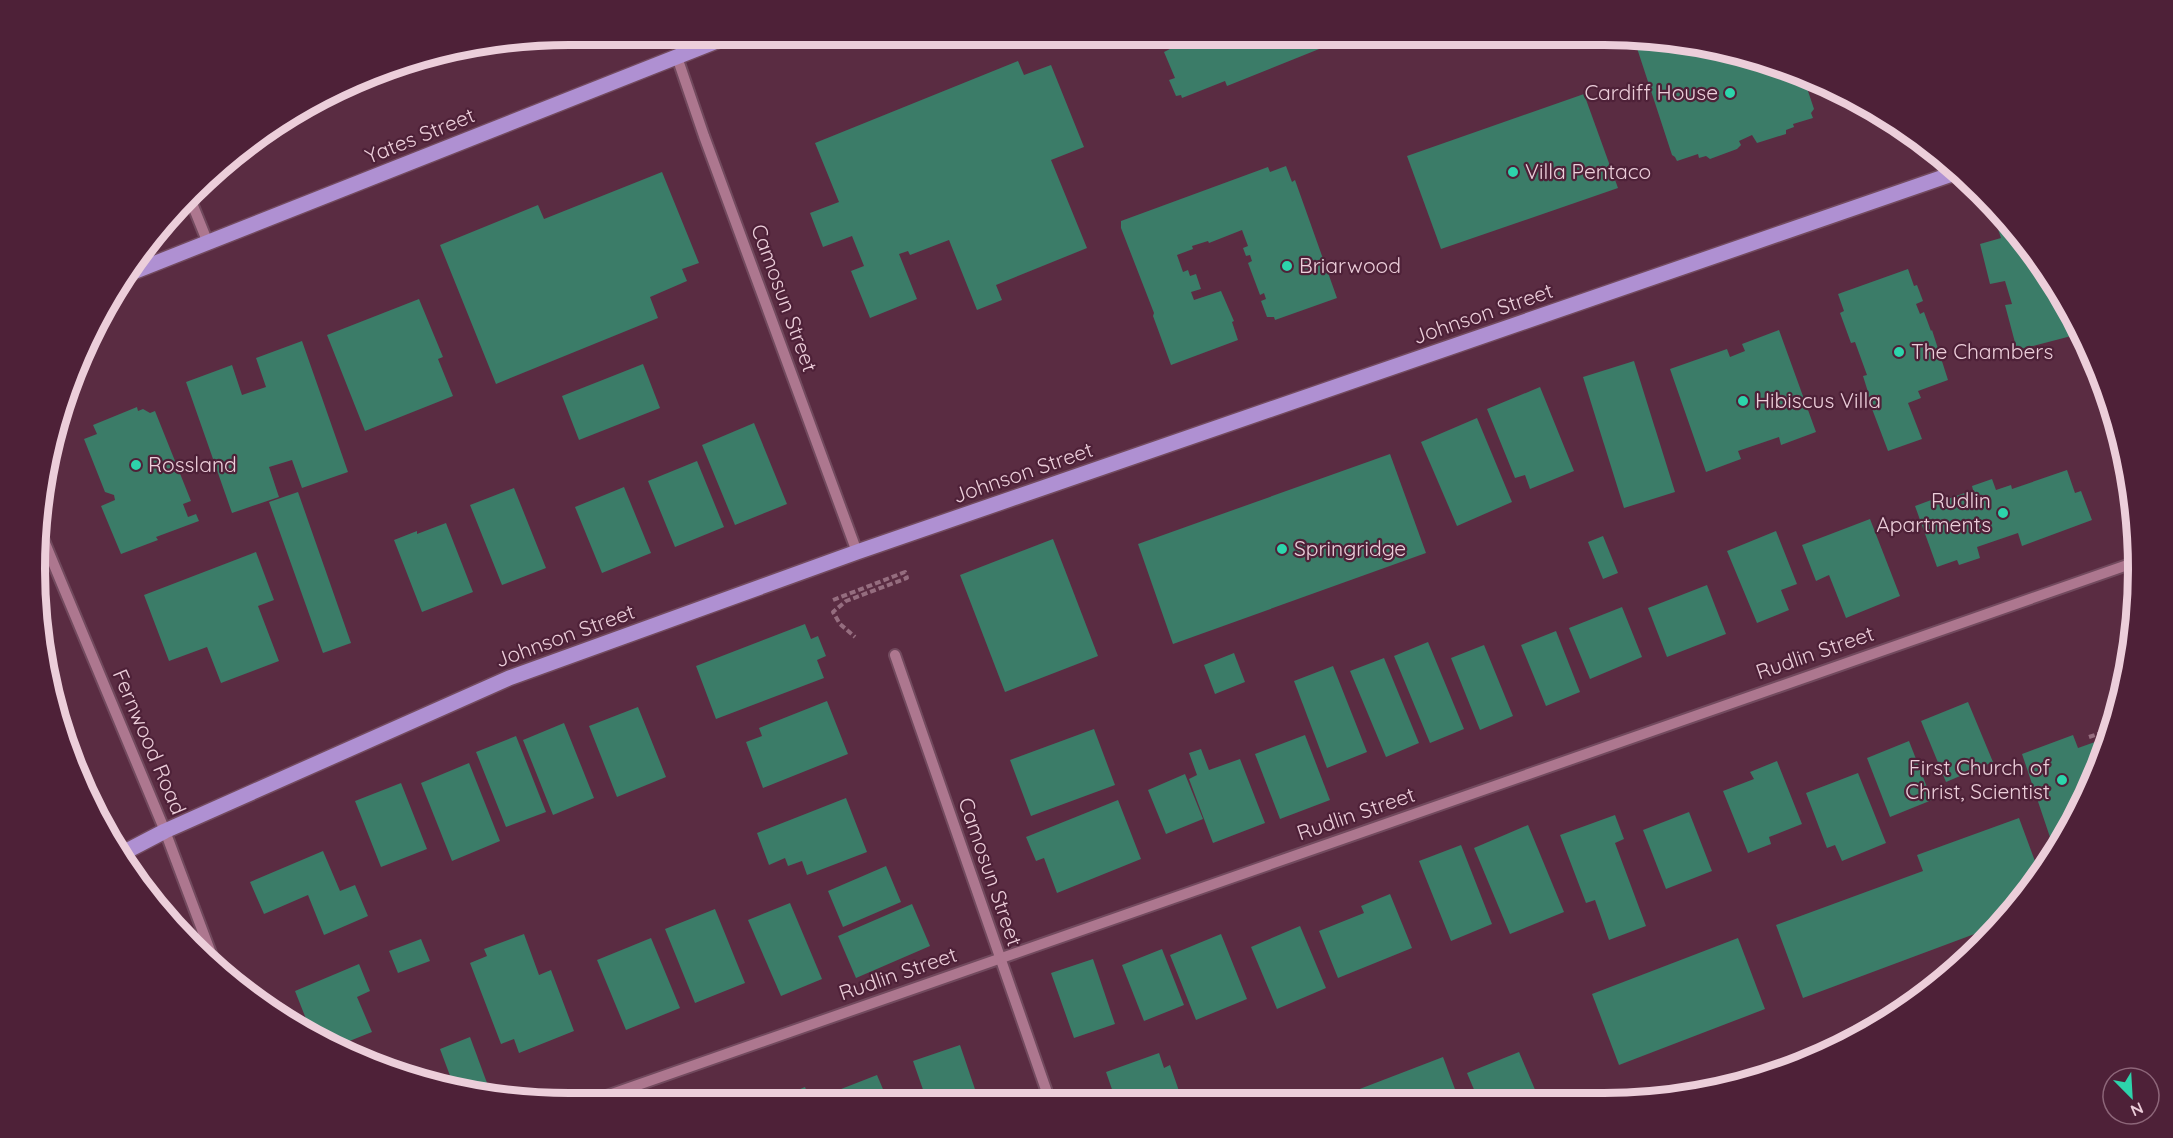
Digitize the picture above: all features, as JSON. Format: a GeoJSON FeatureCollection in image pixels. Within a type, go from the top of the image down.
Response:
{"type":"FeatureCollection","features":[{"type":"Feature","properties":{"kind":"main road","name":"Yates Street"},"geometry":{"type":"LineString","coordinates":[[139,270],[707,45]]}},
{"type":"Feature","properties":{"kind":"main road","name":"Johnson Street"},"geometry":{"type":"LineString","coordinates":[[127,851],[165,831],[509,678],[857,552],[1949,175]]}},
{"type":"Feature","properties":{"kind":"street","name":"Camosun Street"},"geometry":{"type":"LineString","coordinates":[[677,57],[857,552]]}},
{"type":"Feature","properties":{"kind":"street"},"geometry":{"type":"LineString","coordinates":[[192,204],[208,243]]}},
{"type":"Feature","properties":{"kind":"street","name":"Fernwood Road"},"geometry":{"type":"LineString","coordinates":[[46,545],[165,831],[210,951]]}},
{"type":"Feature","properties":{"kind":"street","name":"Rudlin Street"},"geometry":{"type":"LineString","coordinates":[[615,1093],[2128,565]]}},
{"type":"Feature","properties":{"kind":"street","name":"Camosun Street"},"geometry":{"type":"LineString","coordinates":[[895,655],[999,960],[1047,1093]]}},
{"type":"Feature","properties":{"kind":"path"},"geometry":{"type":"LineString","coordinates":[[833,600],[905,572],[907,578],[846,601],[833,612],[840,624],[855,637]]}},
{"type":"Feature","properties":{"kind":"path"},"geometry":{"type":"LineString","coordinates":[[2088,737],[2101,733]]}},
{"type":"Feature","properties":{"kind":"building"},"geometry":{"type":"Polygon","coordinates":[[[1170,45],[1329,45],[1227,86],[1225,81],[1182,98],[1181,95],[1176,96],[1169,80],[1175,78],[1164,52],[1172,48],[1170,45]]]}},
{"type":"Feature","properties":{"kind":"building","name":"Cardiff House"},"geometry":{"type":"Polygon","coordinates":[[[1636,46],[1706,55],[1740,63],[1806,86],[1814,109],[1811,113],[1813,118],[1793,124],[1794,127],[1786,130],[1786,134],[1757,143],[1752,135],[1739,141],[1741,145],[1737,149],[1710,159],[1706,156],[1699,158],[1698,154],[1677,161],[1672,155],[1636,46]]]}},
{"type":"Feature","properties":{"kind":"building"},"geometry":{"type":"Polygon","coordinates":[[[1018,61],[1024,75],[1051,65],[1084,147],[1051,160],[1087,248],[996,285],[1002,300],[977,310],[949,240],[910,255],[908,251],[899,254],[917,299],[870,318],[851,271],[864,266],[852,236],[823,247],[810,213],[839,202],[815,143],[1018,61]]]}},
{"type":"Feature","properties":{"kind":"building","name":"Villa Pentaco"},"geometry":{"type":"Polygon","coordinates":[[[1584,94],[1618,188],[1441,249],[1407,156],[1584,94]]]}},
{"type":"Feature","properties":{"kind":"building","name":"Briarwood"},"geometry":{"type":"Polygon","coordinates":[[[1286,166],[1292,182],[1295,180],[1337,298],[1275,320],[1274,317],[1267,317],[1261,301],[1266,299],[1264,293],[1260,295],[1248,263],[1252,261],[1250,255],[1246,256],[1243,248],[1248,246],[1242,230],[1209,243],[1208,241],[1192,246],[1193,249],[1177,255],[1183,272],[1188,270],[1190,276],[1196,274],[1201,289],[1191,292],[1194,300],[1221,291],[1234,321],[1232,322],[1238,340],[1171,365],[1153,316],[1154,313],[1121,228],[1121,221],[1268,167],[1270,172],[1286,166]]]}},
{"type":"Feature","properties":{"kind":"building"},"geometry":{"type":"Polygon","coordinates":[[[662,172],[699,263],[682,269],[687,281],[650,297],[658,318],[496,384],[440,245],[538,205],[544,219],[662,172]]]}},
{"type":"Feature","properties":{"kind":"building"},"geometry":{"type":"Polygon","coordinates":[[[1996,223],[2020,250],[2040,278],[2073,335],[2017,350],[2005,305],[2012,304],[2005,281],[1990,284],[1980,244],[2001,238],[1996,223]]]}},
{"type":"Feature","properties":{"kind":"building","name":"The Chambers"},"geometry":{"type":"Polygon","coordinates":[[[1908,269],[1923,301],[1916,304],[1920,314],[1924,312],[1932,330],[1948,380],[1918,391],[1921,398],[1908,403],[1922,439],[1888,451],[1866,393],[1868,392],[1863,376],[1867,375],[1855,342],[1851,343],[1840,313],[1844,311],[1838,294],[1908,269]]]}},
{"type":"Feature","properties":{"kind":"building"},"geometry":{"type":"Polygon","coordinates":[[[419,299],[443,357],[438,359],[453,396],[365,431],[327,335],[419,299]]]}},
{"type":"Feature","properties":{"kind":"building","name":"Hibiscus Villa"},"geometry":{"type":"Polygon","coordinates":[[[1779,330],[1816,432],[1781,445],[1779,437],[1738,451],[1741,459],[1706,472],[1670,369],[1727,349],[1730,357],[1745,351],[1742,344],[1779,330]]]}},
{"type":"Feature","properties":{"kind":"building"},"geometry":{"type":"Polygon","coordinates":[[[302,341],[348,472],[302,488],[292,460],[269,467],[279,497],[232,513],[186,382],[232,365],[242,395],[266,387],[256,358],[302,341]]]}},
{"type":"Feature","properties":{"kind":"building"},"geometry":{"type":"Polygon","coordinates":[[[1634,361],[1675,492],[1624,508],[1583,377],[1634,361]]]}},
{"type":"Feature","properties":{"kind":"building"},"geometry":{"type":"Polygon","coordinates":[[[643,364],[660,408],[579,440],[562,396],[643,364]]]}},
{"type":"Feature","properties":{"kind":"building"},"geometry":{"type":"Polygon","coordinates":[[[1540,387],[1574,471],[1530,489],[1525,475],[1515,478],[1487,409],[1540,387]]]}},
{"type":"Feature","properties":{"kind":"building","name":"Rossland"},"geometry":{"type":"Polygon","coordinates":[[[137,407],[138,411],[143,409],[150,413],[155,411],[191,501],[183,504],[188,517],[196,514],[199,521],[156,537],[158,540],[121,554],[101,506],[115,500],[114,495],[105,492],[84,439],[97,434],[93,425],[137,407]]]}},
{"type":"Feature","properties":{"kind":"building"},"geometry":{"type":"Polygon","coordinates":[[[1477,418],[1512,502],[1457,526],[1421,442],[1477,418]]]}},
{"type":"Feature","properties":{"kind":"building"},"geometry":{"type":"Polygon","coordinates":[[[754,423],[787,504],[735,525],[702,445],[754,423]]]}},
{"type":"Feature","properties":{"kind":"building","name":"Springridge"},"geometry":{"type":"Polygon","coordinates":[[[1390,454],[1426,553],[1173,644],[1138,544],[1390,454]]]}},
{"type":"Feature","properties":{"kind":"building"},"geometry":{"type":"Polygon","coordinates":[[[697,461],[724,527],[675,547],[648,481],[697,461]]]}},
{"type":"Feature","properties":{"kind":"building","name":"Rudlin Apartments"},"geometry":{"type":"Polygon","coordinates":[[[2067,470],[2075,493],[2081,491],[2092,520],[2022,546],[2018,533],[1977,547],[1980,558],[1959,565],[1957,560],[1937,567],[1915,506],[1934,499],[1936,503],[1973,490],[1972,486],[1992,479],[1996,490],[2011,485],[2012,489],[2067,470]]]}},
{"type":"Feature","properties":{"kind":"building"},"geometry":{"type":"Polygon","coordinates":[[[624,487],[651,553],[602,573],[575,507],[624,487]]]}},
{"type":"Feature","properties":{"kind":"building"},"geometry":{"type":"Polygon","coordinates":[[[514,488],[546,568],[502,585],[470,505],[514,488]]]}},
{"type":"Feature","properties":{"kind":"building"},"geometry":{"type":"Polygon","coordinates":[[[298,492],[351,643],[323,653],[269,502],[298,492]]]}},
{"type":"Feature","properties":{"kind":"building"},"geometry":{"type":"Polygon","coordinates":[[[1870,519],[1900,596],[1846,618],[1829,575],[1816,581],[1802,545],[1870,519]]]}},
{"type":"Feature","properties":{"kind":"building"},"geometry":{"type":"Polygon","coordinates":[[[446,523],[473,592],[422,612],[394,540],[446,523]]]}},
{"type":"Feature","properties":{"kind":"building"},"geometry":{"type":"Polygon","coordinates":[[[1776,531],[1797,584],[1781,590],[1789,610],[1757,623],[1727,551],[1776,531]]]}},
{"type":"Feature","properties":{"kind":"building"},"geometry":{"type":"Polygon","coordinates":[[[1603,536],[1618,573],[1603,579],[1588,542],[1603,536]]]}},
{"type":"Feature","properties":{"kind":"building"},"geometry":{"type":"Polygon","coordinates":[[[1053,539],[1098,656],[1005,692],[960,575],[1053,539]]]}},
{"type":"Feature","properties":{"kind":"building"},"geometry":{"type":"Polygon","coordinates":[[[256,552],[274,600],[258,606],[279,661],[221,683],[207,647],[169,661],[144,595],[256,552]]]}},
{"type":"Feature","properties":{"kind":"building"},"geometry":{"type":"Polygon","coordinates":[[[1707,585],[1726,634],[1667,657],[1648,608],[1707,585]]]}},
{"type":"Feature","properties":{"kind":"building"},"geometry":{"type":"Polygon","coordinates":[[[1622,607],[1642,657],[1590,679],[1569,628],[1622,607]]]}},
{"type":"Feature","properties":{"kind":"building"},"geometry":{"type":"Polygon","coordinates":[[[805,624],[811,639],[818,636],[826,656],[817,660],[824,678],[716,719],[696,666],[805,624]]]}},
{"type":"Feature","properties":{"kind":"building"},"geometry":{"type":"Polygon","coordinates":[[[1556,631],[1580,692],[1546,706],[1521,645],[1556,631]]]}},
{"type":"Feature","properties":{"kind":"building"},"geometry":{"type":"Polygon","coordinates":[[[1428,642],[1464,729],[1430,743],[1394,656],[1428,642]]]}},
{"type":"Feature","properties":{"kind":"building"},"geometry":{"type":"Polygon","coordinates":[[[1484,645],[1513,716],[1480,730],[1451,658],[1484,645]]]}},
{"type":"Feature","properties":{"kind":"building"},"geometry":{"type":"Polygon","coordinates":[[[1234,653],[1245,682],[1215,694],[1204,665],[1234,653]]]}},
{"type":"Feature","properties":{"kind":"building"},"geometry":{"type":"Polygon","coordinates":[[[1384,658],[1419,743],[1386,757],[1350,671],[1384,658]]]}},
{"type":"Feature","properties":{"kind":"building"},"geometry":{"type":"Polygon","coordinates":[[[1333,666],[1367,752],[1327,768],[1294,681],[1333,666]]]}},
{"type":"Feature","properties":{"kind":"building"},"geometry":{"type":"Polygon","coordinates":[[[827,701],[848,754],[763,788],[746,742],[762,736],[759,728],[827,701]]]}},
{"type":"Feature","properties":{"kind":"building"},"geometry":{"type":"Polygon","coordinates":[[[1968,702],[1993,762],[1946,782],[1921,721],[1968,702]]]}},
{"type":"Feature","properties":{"kind":"building"},"geometry":{"type":"Polygon","coordinates":[[[638,707],[666,777],[617,797],[589,726],[638,707]]]}},
{"type":"Feature","properties":{"kind":"building"},"geometry":{"type":"Polygon","coordinates":[[[564,723],[594,798],[553,815],[523,740],[564,723]]]}},
{"type":"Feature","properties":{"kind":"building"},"geometry":{"type":"Polygon","coordinates":[[[1094,729],[1115,785],[1031,816],[1010,760],[1094,729]]]}},
{"type":"Feature","properties":{"kind":"building"},"geometry":{"type":"Polygon","coordinates":[[[1305,735],[1330,800],[1280,819],[1255,754],[1305,735]]]}},
{"type":"Feature","properties":{"kind":"building","name":"First Church of Christ, Scientist"},"geometry":{"type":"Polygon","coordinates":[[[2073,735],[2078,748],[2099,741],[2074,801],[2051,842],[2022,754],[2073,735]]]}},
{"type":"Feature","properties":{"kind":"building"},"geometry":{"type":"Polygon","coordinates":[[[516,736],[546,812],[506,827],[476,752],[516,736]]]}},
{"type":"Feature","properties":{"kind":"building"},"geometry":{"type":"Polygon","coordinates":[[[1909,741],[1932,800],[1890,817],[1867,758],[1909,741]]]}},
{"type":"Feature","properties":{"kind":"building"},"geometry":{"type":"Polygon","coordinates":[[[1201,749],[1209,770],[1240,759],[1265,823],[1213,843],[1189,779],[1197,775],[1189,753],[1201,749]]]}},
{"type":"Feature","properties":{"kind":"building"},"geometry":{"type":"Polygon","coordinates":[[[1777,761],[1802,824],[1769,837],[1771,844],[1748,853],[1723,791],[1754,779],[1750,772],[1777,761]]]}},
{"type":"Feature","properties":{"kind":"building"},"geometry":{"type":"Polygon","coordinates":[[[469,763],[500,841],[452,861],[421,783],[469,763]]]}},
{"type":"Feature","properties":{"kind":"building"},"geometry":{"type":"Polygon","coordinates":[[[1858,773],[1886,843],[1842,861],[1835,845],[1827,848],[1806,793],[1858,773]]]}},
{"type":"Feature","properties":{"kind":"building"},"geometry":{"type":"Polygon","coordinates":[[[1185,774],[1203,819],[1166,834],[1148,790],[1185,774]]]}},
{"type":"Feature","properties":{"kind":"building"},"geometry":{"type":"Polygon","coordinates":[[[401,783],[427,849],[381,867],[355,801],[401,783]]]}},
{"type":"Feature","properties":{"kind":"building"},"geometry":{"type":"Polygon","coordinates":[[[846,798],[867,852],[807,875],[802,861],[788,866],[785,858],[769,865],[757,833],[846,798]]]}},
{"type":"Feature","properties":{"kind":"building"},"geometry":{"type":"Polygon","coordinates":[[[1118,800],[1141,859],[1057,893],[1044,858],[1036,861],[1026,837],[1118,800]]]}},
{"type":"Feature","properties":{"kind":"building"},"geometry":{"type":"Polygon","coordinates":[[[1689,812],[1712,871],[1666,889],[1643,830],[1689,812]]]}},
{"type":"Feature","properties":{"kind":"building"},"geometry":{"type":"Polygon","coordinates":[[[1615,815],[1624,839],[1615,843],[1646,926],[1609,940],[1595,900],[1586,903],[1560,835],[1615,815]]]}},
{"type":"Feature","properties":{"kind":"building"},"geometry":{"type":"Polygon","coordinates":[[[2019,818],[2036,865],[1983,931],[1803,998],[1776,925],[1923,871],[1917,855],[2019,818]]]}},
{"type":"Feature","properties":{"kind":"building"},"geometry":{"type":"Polygon","coordinates":[[[1528,825],[1564,912],[1510,934],[1474,848],[1528,825]]]}},
{"type":"Feature","properties":{"kind":"building"},"geometry":{"type":"Polygon","coordinates":[[[1461,845],[1492,924],[1451,941],[1419,861],[1461,845]]]}},
{"type":"Feature","properties":{"kind":"building"},"geometry":{"type":"Polygon","coordinates":[[[323,851],[340,891],[355,885],[368,916],[324,935],[308,895],[264,914],[250,882],[323,851]]]}},
{"type":"Feature","properties":{"kind":"building"},"geometry":{"type":"Polygon","coordinates":[[[886,866],[901,902],[843,927],[828,891],[886,866]]]}},
{"type":"Feature","properties":{"kind":"building"},"geometry":{"type":"Polygon","coordinates":[[[1390,894],[1412,948],[1338,978],[1319,931],[1364,913],[1361,906],[1390,894]]]}},
{"type":"Feature","properties":{"kind":"building"},"geometry":{"type":"Polygon","coordinates":[[[790,903],[822,979],[781,996],[748,920],[790,903]]]}},
{"type":"Feature","properties":{"kind":"building"},"geometry":{"type":"Polygon","coordinates":[[[912,904],[930,946],[856,978],[838,936],[912,904]]]}},
{"type":"Feature","properties":{"kind":"building"},"geometry":{"type":"Polygon","coordinates":[[[715,909],[745,983],[695,1003],[665,929],[715,909]]]}},
{"type":"Feature","properties":{"kind":"building"},"geometry":{"type":"Polygon","coordinates":[[[1300,926],[1326,988],[1277,1009],[1251,947],[1300,926]]]}},
{"type":"Feature","properties":{"kind":"building"},"geometry":{"type":"Polygon","coordinates":[[[524,934],[539,975],[551,970],[574,1031],[519,1053],[514,1039],[501,1044],[470,963],[487,956],[484,949],[524,934]]]}},
{"type":"Feature","properties":{"kind":"building"},"geometry":{"type":"Polygon","coordinates":[[[1221,934],[1247,999],[1196,1020],[1170,955],[1221,934]]]}},
{"type":"Feature","properties":{"kind":"building"},"geometry":{"type":"Polygon","coordinates":[[[651,938],[680,1008],[626,1030],[597,960],[651,938]]]}},
{"type":"Feature","properties":{"kind":"building"},"geometry":{"type":"Polygon","coordinates":[[[1738,938],[1765,1009],[1619,1065],[1592,994],[1738,938]]]}},
{"type":"Feature","properties":{"kind":"building"},"geometry":{"type":"Polygon","coordinates":[[[421,939],[430,961],[398,973],[389,951],[421,939]]]}},
{"type":"Feature","properties":{"kind":"building"},"geometry":{"type":"Polygon","coordinates":[[[1162,949],[1184,1005],[1144,1021],[1122,965],[1162,949]]]}},
{"type":"Feature","properties":{"kind":"building"},"geometry":{"type":"Polygon","coordinates":[[[1093,959],[1115,1024],[1074,1038],[1051,973],[1093,959]]]}},
{"type":"Feature","properties":{"kind":"building"},"geometry":{"type":"Polygon","coordinates":[[[359,964],[370,991],[357,997],[372,1032],[345,1043],[337,1039],[308,1023],[295,991],[359,964]]]}},
{"type":"Feature","properties":{"kind":"building"},"geometry":{"type":"Polygon","coordinates":[[[470,1037],[488,1087],[451,1079],[440,1049],[470,1037]]]}},
{"type":"Feature","properties":{"kind":"building"},"geometry":{"type":"Polygon","coordinates":[[[960,1045],[976,1093],[924,1093],[913,1061],[960,1045]]]}},
{"type":"Feature","properties":{"kind":"building"},"geometry":{"type":"Polygon","coordinates":[[[1519,1052],[1536,1093],[1475,1093],[1467,1073],[1519,1052]]]}},
{"type":"Feature","properties":{"kind":"building"},"geometry":{"type":"Polygon","coordinates":[[[1159,1053],[1164,1068],[1170,1065],[1179,1091],[1173,1093],[1113,1093],[1106,1072],[1159,1053]]]}},
{"type":"Feature","properties":{"kind":"building"},"geometry":{"type":"Polygon","coordinates":[[[1443,1057],[1456,1093],[1349,1093],[1443,1057]]]}},
{"type":"Feature","properties":{"kind":"building"},"geometry":{"type":"Polygon","coordinates":[[[877,1075],[885,1093],[837,1093],[836,1091],[877,1075]]]}},
{"type":"Feature","properties":{"kind":"building"},"geometry":{"type":"Polygon","coordinates":[[[805,1087],[807,1093],[791,1093],[805,1087]]]}},
{"type":"Feature","properties":{"kind":"place","name":"Cardiff House"},"geometry":{"type":"Point","coordinates":[1730,93]}},
{"type":"Feature","properties":{"kind":"place","name":"Villa Pentaco"},"geometry":{"type":"Point","coordinates":[1513,172]}},
{"type":"Feature","properties":{"kind":"place","name":"Briarwood"},"geometry":{"type":"Point","coordinates":[1287,266]}},
{"type":"Feature","properties":{"kind":"place","name":"The Chambers"},"geometry":{"type":"Point","coordinates":[1899,352]}},
{"type":"Feature","properties":{"kind":"place","name":"Hibiscus Villa"},"geometry":{"type":"Point","coordinates":[1743,401]}},
{"type":"Feature","properties":{"kind":"place","name":"Rossland"},"geometry":{"type":"Point","coordinates":[136,465]}},
{"type":"Feature","properties":{"kind":"place","name":"Rudlin Apartments"},"geometry":{"type":"Point","coordinates":[2003,513]}},
{"type":"Feature","properties":{"kind":"place","name":"Springridge"},"geometry":{"type":"Point","coordinates":[1282,549]}},
{"type":"Feature","properties":{"kind":"place","name":"First Church of Christ, Scientist"},"geometry":{"type":"Point","coordinates":[2062,780]}}]}
